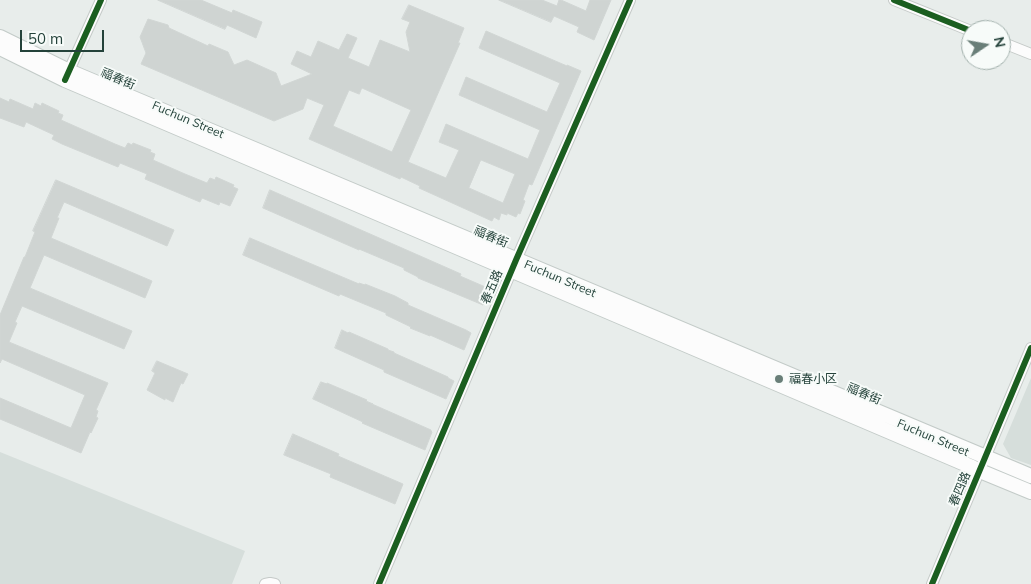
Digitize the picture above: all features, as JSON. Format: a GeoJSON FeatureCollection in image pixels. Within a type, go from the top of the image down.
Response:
{"type":"FeatureCollection","features":[{"type":"Feature","properties":{"kind":"main road","name":"福春街"},"geometry":{"type":"LineString","coordinates":[[0,37],[67,76],[514,265],[1031,476]]}},
{"type":"Feature","properties":{"kind":"main road"},"geometry":{"type":"LineString","coordinates":[[0,48],[67,76]]}},
{"type":"Feature","properties":{"kind":"main road","name":"Fuchun Street"},"geometry":{"type":"LineString","coordinates":[[514,265],[1031,492]]}},
{"type":"Feature","properties":{"kind":"street"},"geometry":{"type":"LineString","coordinates":[[67,76],[101,0]]}},
{"type":"Feature","properties":{"kind":"street","name":"春五路"},"geometry":{"type":"LineString","coordinates":[[379,584],[514,265],[630,0]]}},
{"type":"Feature","properties":{"kind":"street"},"geometry":{"type":"LineString","coordinates":[[894,0],[961,26]]}},
{"type":"Feature","properties":{"kind":"street"},"geometry":{"type":"LineString","coordinates":[[1011,46],[1031,54]]}},
{"type":"Feature","properties":{"kind":"street","name":"春四路"},"geometry":{"type":"LineString","coordinates":[[932,584],[1031,348]]}},
{"type":"Feature","properties":{"kind":"street"},"geometry":{"type":"LineString","coordinates":[[265,584],[275,584]]}},
{"type":"Feature","properties":{"kind":"shaded area"},"geometry":{"type":"Polygon","coordinates":[[[1031,378],[1031,465],[1011,458],[1003,444],[1031,378]]]}},
{"type":"Feature","properties":{"kind":"shaded area"},"geometry":{"type":"Polygon","coordinates":[[[0,452],[245,551],[232,584],[0,584],[0,452]]]}},
{"type":"Feature","properties":{"kind":"building"},"geometry":{"type":"Polygon","coordinates":[[[158,0],[201,0],[232,13],[233,10],[262,22],[256,38],[227,25],[225,29],[158,0]]]}},
{"type":"Feature","properties":{"kind":"building"},"geometry":{"type":"Polygon","coordinates":[[[499,0],[542,0],[557,6],[559,0],[561,0],[586,11],[590,0],[611,0],[594,40],[577,32],[579,27],[554,16],[551,22],[499,0]]]}},
{"type":"Feature","properties":{"kind":"building"},"geometry":{"type":"Polygon","coordinates":[[[409,5],[464,28],[458,43],[460,43],[408,162],[446,178],[459,150],[439,142],[446,124],[528,159],[540,130],[459,95],[466,77],[547,112],[560,83],[479,48],[486,31],[581,71],[532,185],[529,184],[520,214],[518,213],[516,217],[507,213],[507,215],[501,213],[499,220],[494,217],[492,221],[419,188],[420,186],[401,177],[400,179],[309,139],[324,105],[307,98],[303,109],[274,121],[141,64],[146,53],[140,37],[148,19],[168,25],[169,28],[208,46],[209,44],[228,52],[234,65],[247,60],[276,73],[281,86],[312,74],[291,64],[297,51],[311,57],[318,41],[339,50],[347,34],[357,38],[348,58],[369,67],[380,40],[410,52],[406,32],[410,22],[402,19],[409,5]],[[362,88],[359,94],[349,90],[333,126],[392,152],[411,110],[362,88]],[[481,160],[469,188],[503,203],[515,174],[481,160]]]}},
{"type":"Feature","properties":{"kind":"building"},"geometry":{"type":"Polygon","coordinates":[[[0,98],[9,102],[10,99],[33,109],[35,103],[41,106],[42,103],[59,111],[58,113],[63,115],[61,120],[115,144],[125,148],[128,143],[132,145],[133,143],[151,150],[150,152],[155,154],[153,160],[207,183],[210,178],[215,180],[216,177],[234,185],[233,187],[238,189],[230,206],[220,202],[219,205],[202,198],[200,202],[145,179],[147,174],[120,163],[118,167],[62,144],[52,139],[54,135],[26,122],[24,127],[0,118],[0,98]]]}},
{"type":"Feature","properties":{"kind":"building"},"geometry":{"type":"Polygon","coordinates":[[[56,180],[174,230],[167,246],[64,202],[57,218],[59,218],[51,238],[152,281],[145,298],[44,255],[30,288],[132,331],[124,349],[22,306],[15,322],[17,323],[9,342],[108,383],[96,410],[98,411],[96,417],[98,418],[81,453],[0,419],[0,398],[71,428],[85,395],[2,359],[0,363],[0,315],[35,232],[33,231],[56,180]]]}},
{"type":"Feature","properties":{"kind":"building"},"geometry":{"type":"Polygon","coordinates":[[[270,190],[461,274],[460,276],[490,289],[483,305],[418,278],[404,270],[404,268],[263,208],[270,190]]]}},
{"type":"Feature","properties":{"kind":"building"},"geometry":{"type":"Polygon","coordinates":[[[250,238],[359,284],[365,284],[395,296],[408,303],[408,305],[466,330],[471,333],[464,350],[410,328],[386,315],[386,313],[340,294],[339,296],[243,255],[250,238]]]}},
{"type":"Feature","properties":{"kind":"building"},"geometry":{"type":"Polygon","coordinates":[[[342,330],[448,377],[454,381],[446,399],[335,348],[342,330]]]}},
{"type":"Feature","properties":{"kind":"building"},"geometry":{"type":"Polygon","coordinates":[[[157,361],[188,374],[183,384],[181,383],[173,402],[165,398],[165,400],[147,390],[155,373],[152,371],[157,361]]]}},
{"type":"Feature","properties":{"kind":"building"},"geometry":{"type":"Polygon","coordinates":[[[321,382],[367,400],[431,430],[432,432],[425,450],[362,423],[313,399],[321,382]]]}},
{"type":"Feature","properties":{"kind":"building"},"geometry":{"type":"Polygon","coordinates":[[[293,434],[403,484],[395,504],[330,477],[331,474],[284,455],[293,434]]]}},
{"type":"Feature","properties":{"kind":"cycle path"},"geometry":{"type":"LineString","coordinates":[[65,80],[101,0]]}},
{"type":"Feature","properties":{"kind":"cycle path"},"geometry":{"type":"LineString","coordinates":[[379,584],[516,260],[630,0]]}},
{"type":"Feature","properties":{"kind":"cycle path"},"geometry":{"type":"LineString","coordinates":[[894,0],[961,27]]}},
{"type":"Feature","properties":{"kind":"cycle path"},"geometry":{"type":"LineString","coordinates":[[932,584],[1031,348]]}},
{"type":"Feature","properties":{"kind":"place","name":"福春小区"},"geometry":{"type":"Point","coordinates":[779,379]}}]}
